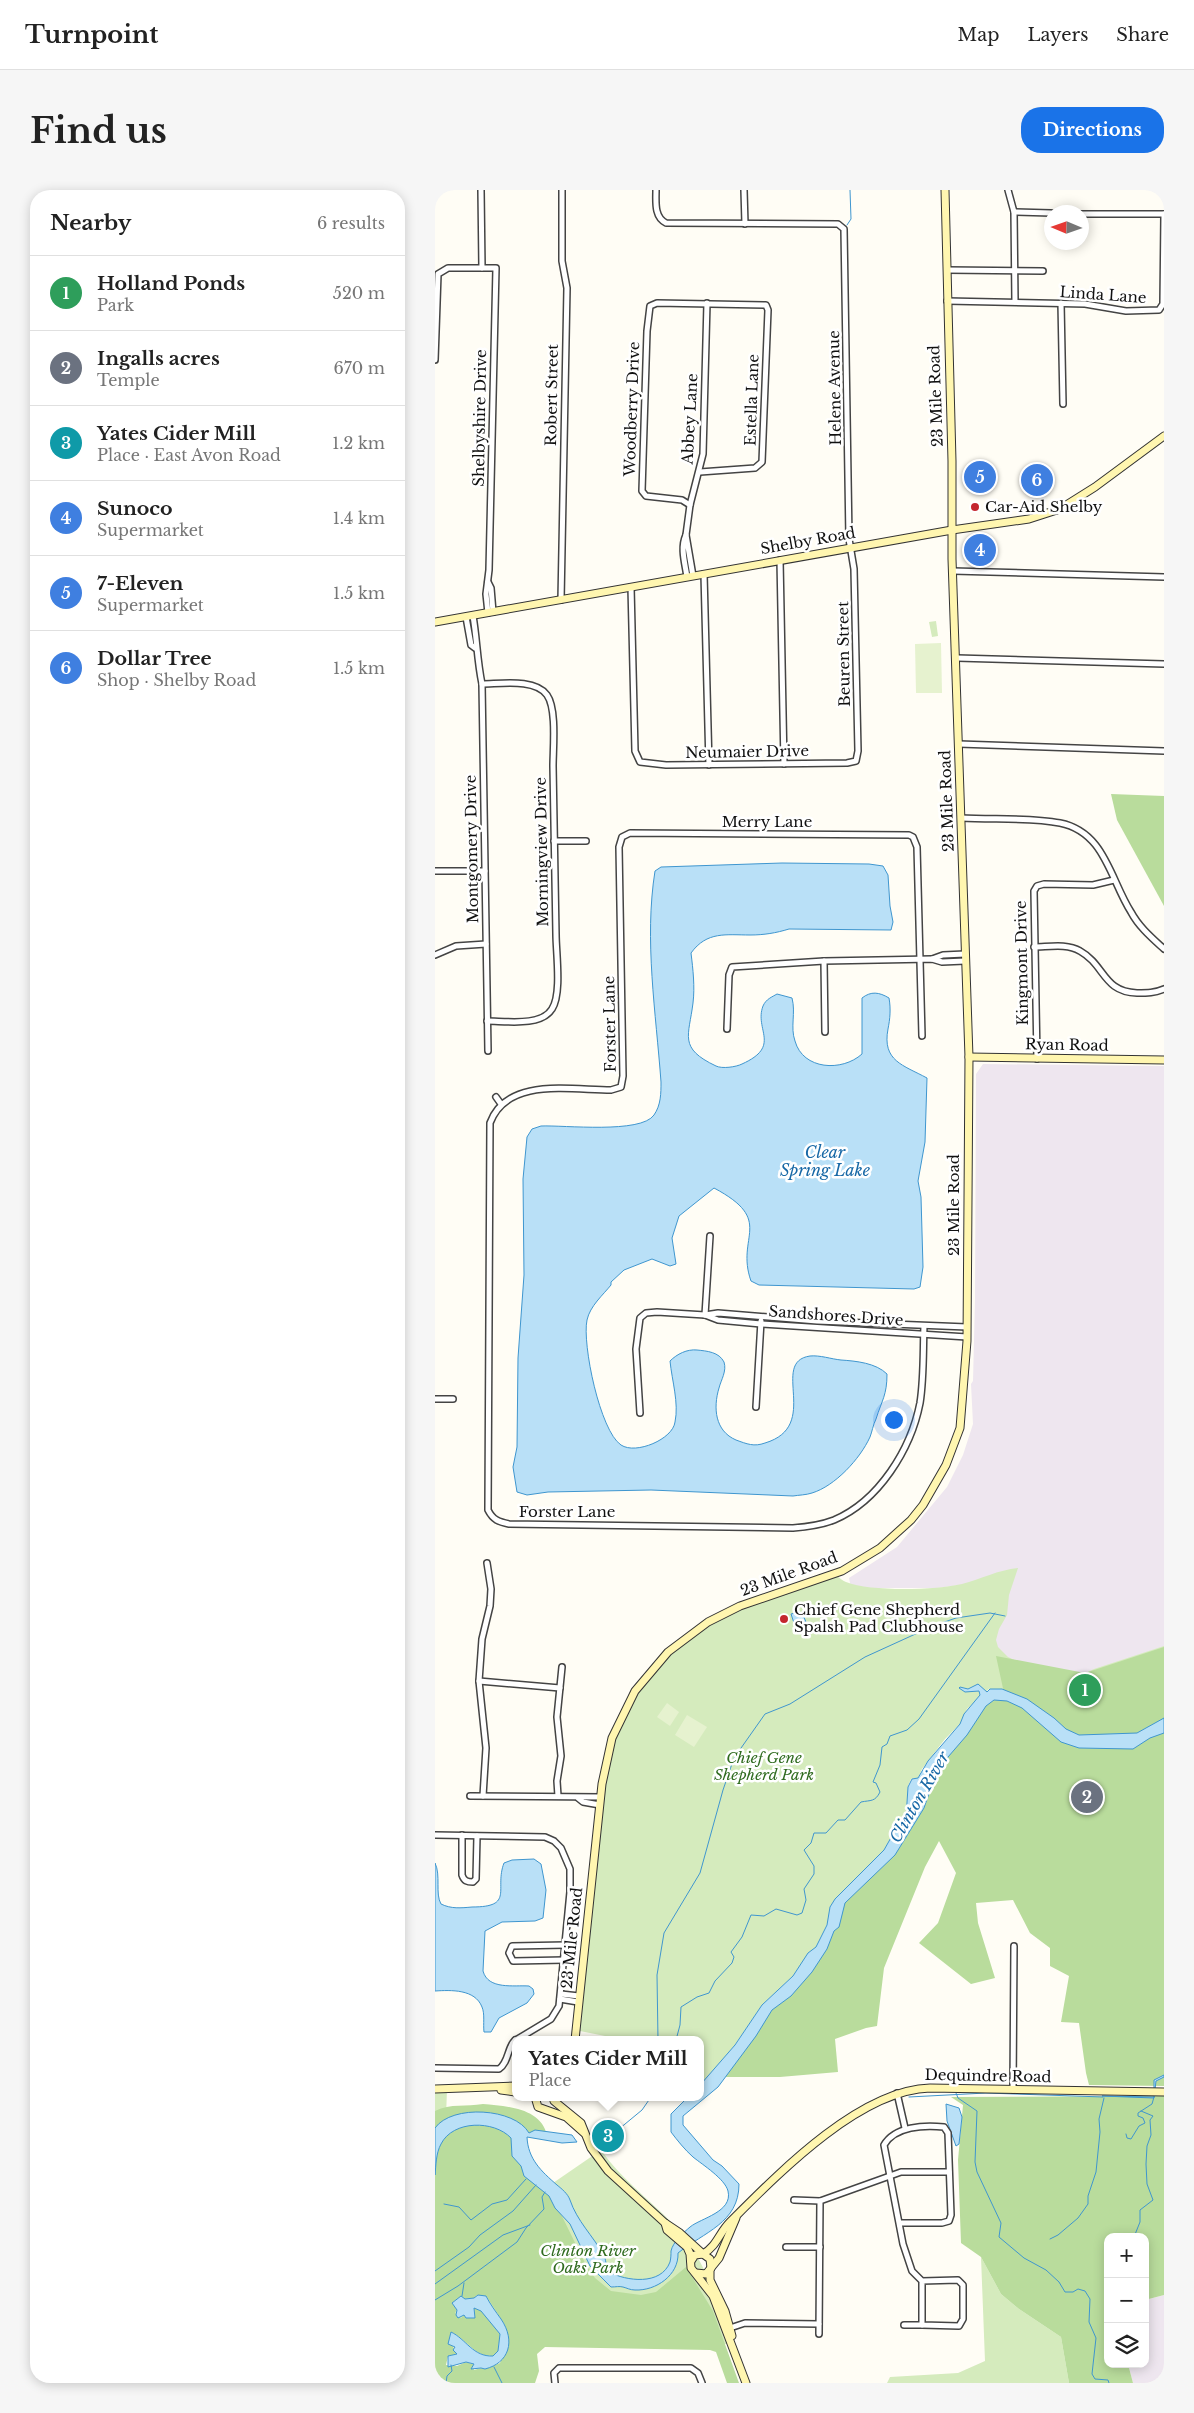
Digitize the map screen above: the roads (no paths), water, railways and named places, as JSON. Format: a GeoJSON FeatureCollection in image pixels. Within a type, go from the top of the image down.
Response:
{"type":"FeatureCollection","features":[{"type":"Feature","properties":{"kind":"main road","name":"23 Mile Road"},"geometry":{"type":"LineString","coordinates":[[575,2036],[600,1801],[609,1748],[620,1718],[635,1691],[668,1652],[708,1622],[740,1606],[842,1571],[880,1548],[911,1520],[923,1504],[946,1465],[960,1428],[967,1337],[969,1057],[953,571],[945,190]]}},
{"type":"Feature","properties":{"kind":"main road","name":"Shelby Road"},"geometry":{"type":"LineString","coordinates":[[435,622],[952,530],[1029,519],[1060,509],[1095,487],[1164,436]]}},
{"type":"Feature","properties":{"kind":"main road","name":"Ryan Road"},"geometry":{"type":"LineString","coordinates":[[969,1057],[1164,1060]]}},
{"type":"Feature","properties":{"kind":"main road"},"geometry":{"type":"LineString","coordinates":[[435,2089],[512,2086]]}},
{"type":"Feature","properties":{"kind":"main road"},"geometry":{"type":"LineString","coordinates":[[488,2088],[512,2092]]}},
{"type":"Feature","properties":{"kind":"main road","name":"Dequindre Road"},"geometry":{"type":"LineString","coordinates":[[703,2254],[713,2247],[730,2222],[807,2150],[867,2107],[897,2093],[929,2088],[1157,2092]]}},
{"type":"Feature","properties":{"kind":"main road"},"geometry":{"type":"LineString","coordinates":[[536,2101],[539,2107],[566,2117],[584,2134],[605,2168],[691,2247],[711,2259],[710,2280],[725,2310],[732,2344]]}},
{"type":"Feature","properties":{"kind":"main road"},"geometry":{"type":"LineString","coordinates":[[545,2109],[551,2107],[553,2101]]}},
{"type":"Feature","properties":{"kind":"main road"},"geometry":{"type":"LineString","coordinates":[[556,2101],[578,2119],[584,2128],[584,2134]]}},
{"type":"Feature","properties":{"kind":"main road","name":"Dequindre Road"},"geometry":{"type":"LineString","coordinates":[[710,2269],[722,2253],[736,2217]]}},
{"type":"Feature","properties":{"kind":"main road"},"geometry":{"type":"LineString","coordinates":[[691,2247],[691,2268],[713,2296],[746,2383]]}},
{"type":"Feature","properties":{"kind":"main road"},"geometry":{"type":"LineString","coordinates":[[691,2262],[695,2255],[703,2254]]}},
{"type":"Feature","properties":{"kind":"main road"},"geometry":{"type":"LineString","coordinates":[[696,2273],[703,2275],[710,2269]]}},
{"type":"Feature","properties":{"kind":"street"},"geometry":{"type":"LineString","coordinates":[[435,360],[437,277],[440,271],[448,268],[482,268],[481,190]]}},
{"type":"Feature","properties":{"kind":"street","name":"Robert Street"},"geometry":{"type":"LineString","coordinates":[[561,190],[562,261],[567,288],[561,600]]}},
{"type":"Feature","properties":{"kind":"street"},"geometry":{"type":"LineString","coordinates":[[655,190],[656,209],[660,219],[671,224],[745,224],[744,190]]}},
{"type":"Feature","properties":{"kind":"street"},"geometry":{"type":"LineString","coordinates":[[1008,190],[1014,212],[1015,302]]}},
{"type":"Feature","properties":{"kind":"street"},"geometry":{"type":"LineString","coordinates":[[1014,212],[1044,213]]}},
{"type":"Feature","properties":{"kind":"street"},"geometry":{"type":"LineString","coordinates":[[1089,214],[1164,214]]}},
{"type":"Feature","properties":{"kind":"street","name":"Linda Lane"},"geometry":{"type":"LineString","coordinates":[[947,301],[1061,303],[1098,305],[1126,311],[1157,311],[1161,309],[1163,304],[1164,214]]}},
{"type":"Feature","properties":{"kind":"street","name":"Helene Avenue"},"geometry":{"type":"LineString","coordinates":[[745,224],[838,224],[843,228],[851,548]]}},
{"type":"Feature","properties":{"kind":"street","name":"Shelbyshire Drive"},"geometry":{"type":"LineString","coordinates":[[482,268],[496,268],[488,582],[491,588],[490,613]]}},
{"type":"Feature","properties":{"kind":"street"},"geometry":{"type":"LineString","coordinates":[[947,270],[1043,271]]}},
{"type":"Feature","properties":{"kind":"street","name":"Woodberry Drive"},"geometry":{"type":"LineString","coordinates":[[690,505],[682,500],[646,496],[642,491],[647,331],[651,305],[707,303]]}},
{"type":"Feature","properties":{"kind":"street","name":"Estella Lane"},"geometry":{"type":"LineString","coordinates":[[700,472],[755,468],[762,462],[768,310],[766,305],[707,303]]}},
{"type":"Feature","properties":{"kind":"street","name":"Abbey Lane"},"geometry":{"type":"LineString","coordinates":[[690,577],[686,535],[690,505],[700,472],[704,441],[707,303]]}},
{"type":"Feature","properties":{"kind":"street"},"geometry":{"type":"LineString","coordinates":[[1061,303],[1063,404]]}},
{"type":"Feature","properties":{"kind":"street","name":"Beuren Street"},"geometry":{"type":"LineString","coordinates":[[851,548],[855,568],[858,751],[856,761]]}},
{"type":"Feature","properties":{"kind":"street"},"geometry":{"type":"LineString","coordinates":[[780,560],[784,764]]}},
{"type":"Feature","properties":{"kind":"street"},"geometry":{"type":"LineString","coordinates":[[953,571],[1164,577]]}},
{"type":"Feature","properties":{"kind":"street"},"geometry":{"type":"LineString","coordinates":[[704,574],[709,765]]}},
{"type":"Feature","properties":{"kind":"street","name":"Neumaier Drive"},"geometry":{"type":"LineString","coordinates":[[631,587],[635,751],[638,760],[651,765],[847,763],[856,761]]}},
{"type":"Feature","properties":{"kind":"street","name":"Montgomery Drive"},"geometry":{"type":"LineString","coordinates":[[469,616],[477,642],[475,648],[482,684],[488,1051]]}},
{"type":"Feature","properties":{"kind":"street"},"geometry":{"type":"LineString","coordinates":[[957,658],[1164,664]]}},
{"type":"Feature","properties":{"kind":"street","name":"Morningview Drive"},"geometry":{"type":"LineString","coordinates":[[482,684],[529,685],[543,690],[549,698],[553,724],[555,841],[557,978],[553,1006],[548,1014],[538,1019],[487,1021]]}},
{"type":"Feature","properties":{"kind":"street"},"geometry":{"type":"LineString","coordinates":[[959,744],[1164,751]]}},
{"type":"Feature","properties":{"kind":"street"},"geometry":{"type":"LineString","coordinates":[[961,818],[1048,822],[1071,826],[1087,836],[1103,853],[1114,880],[1133,916],[1164,949]]}},
{"type":"Feature","properties":{"kind":"street","name":"Merry Lane"},"geometry":{"type":"LineString","coordinates":[[622,837],[625,834],[640,833],[909,835],[913,837],[917,847],[921,960]]}},
{"type":"Feature","properties":{"kind":"street","name":"Forster Lane"},"geometry":{"type":"LineString","coordinates":[[622,837],[619,847],[623,1076],[621,1087],[611,1090],[533,1090],[514,1095],[501,1104],[490,1123],[488,1510],[492,1517],[499,1522],[793,1528],[815,1526],[833,1520],[860,1503],[875,1489],[894,1466],[908,1441],[921,1398],[924,1326]]}},
{"type":"Feature","properties":{"kind":"street"},"geometry":{"type":"LineString","coordinates":[[555,841],[587,841]]}},
{"type":"Feature","properties":{"kind":"street"},"geometry":{"type":"LineString","coordinates":[[435,870],[485,871]]}},
{"type":"Feature","properties":{"kind":"street","name":"Kingmont Drive"},"geometry":{"type":"LineString","coordinates":[[1037,1059],[1033,897],[1037,886],[1045,884],[1093,885],[1114,880]]}},
{"type":"Feature","properties":{"kind":"street"},"geometry":{"type":"LineString","coordinates":[[435,955],[456,946],[486,944]]}},
{"type":"Feature","properties":{"kind":"street"},"geometry":{"type":"LineString","coordinates":[[1034,947],[1065,946],[1078,950],[1095,964],[1113,986],[1121,991],[1150,993],[1164,989]]}},
{"type":"Feature","properties":{"kind":"street"},"geometry":{"type":"LineString","coordinates":[[727,1030],[731,968],[823,961],[932,959],[942,962],[965,958]]}},
{"type":"Feature","properties":{"kind":"street"},"geometry":{"type":"LineString","coordinates":[[921,960],[922,1036]]}},
{"type":"Feature","properties":{"kind":"street"},"geometry":{"type":"LineString","coordinates":[[823,961],[825,1032]]}},
{"type":"Feature","properties":{"kind":"street"},"geometry":{"type":"LineString","coordinates":[[496,1097],[501,1104]]}},
{"type":"Feature","properties":{"kind":"street"},"geometry":{"type":"LineString","coordinates":[[705,1315],[710,1236]]}},
{"type":"Feature","properties":{"kind":"street","name":"Sandshores Drive"},"geometry":{"type":"LineString","coordinates":[[639,1413],[636,1349],[640,1318],[652,1312],[705,1315],[718,1313],[867,1330],[967,1337]]}},
{"type":"Feature","properties":{"kind":"street","name":"Sandshores Drive"},"geometry":{"type":"LineString","coordinates":[[705,1315],[718,1320],[761,1324],[867,1323],[967,1327]]}},
{"type":"Feature","properties":{"kind":"street"},"geometry":{"type":"LineString","coordinates":[[756,1408],[761,1317]]}},
{"type":"Feature","properties":{"kind":"street"},"geometry":{"type":"LineString","coordinates":[[867,1323],[867,1330]]}},
{"type":"Feature","properties":{"kind":"street"},"geometry":{"type":"LineString","coordinates":[[435,1399],[453,1399]]}},
{"type":"Feature","properties":{"kind":"street"},"geometry":{"type":"LineString","coordinates":[[483,1796],[486,1748],[479,1681],[482,1639],[490,1606],[491,1589],[487,1564]]}},
{"type":"Feature","properties":{"kind":"street"},"geometry":{"type":"LineString","coordinates":[[558,1796],[557,1781],[561,1756],[557,1717],[562,1667]]}},
{"type":"Feature","properties":{"kind":"street"},"geometry":{"type":"LineString","coordinates":[[479,1681],[559,1688]]}},
{"type":"Feature","properties":{"kind":"street"},"geometry":{"type":"LineString","coordinates":[[471,1796],[558,1796],[578,1798],[583,1802],[600,1801]]}},
{"type":"Feature","properties":{"kind":"street"},"geometry":{"type":"LineString","coordinates":[[435,1835],[545,1837],[554,1840],[569,1862],[571,1879],[565,1960],[558,2010],[551,2019],[523,2036]]}},
{"type":"Feature","properties":{"kind":"street"},"geometry":{"type":"LineString","coordinates":[[462,1836],[463,1880],[473,1882],[477,1879],[477,1836]]}},
{"type":"Feature","properties":{"kind":"street"},"geometry":{"type":"LineString","coordinates":[[565,1960],[513,1961],[509,1953],[512,1946],[566,1945]]}},
{"type":"Feature","properties":{"kind":"street"},"geometry":{"type":"LineString","coordinates":[[1013,2090],[1014,1946]]}},
{"type":"Feature","properties":{"kind":"street"},"geometry":{"type":"LineString","coordinates":[[561,1996],[579,1999]]}},
{"type":"Feature","properties":{"kind":"street"},"geometry":{"type":"LineString","coordinates":[[435,2068],[499,2069],[505,2064],[509,2048],[512,2045]]}},
{"type":"Feature","properties":{"kind":"street"},"geometry":{"type":"LineString","coordinates":[[897,2093],[905,2128]]}},
{"type":"Feature","properties":{"kind":"street"},"geometry":{"type":"LineString","coordinates":[[899,2223],[942,2223],[949,2221],[951,2215],[947,2133],[943,2127],[905,2128],[887,2139],[884,2145],[903,2244],[912,2271],[922,2281],[921,2325]]}},
{"type":"Feature","properties":{"kind":"street"},"geometry":{"type":"LineString","coordinates":[[794,2200],[820,2201],[901,2172],[949,2172]]}},
{"type":"Feature","properties":{"kind":"street"},"geometry":{"type":"LineString","coordinates":[[819,2334],[820,2201]]}},
{"type":"Feature","properties":{"kind":"street"},"geometry":{"type":"LineString","coordinates":[[786,2247],[820,2247]]}},
{"type":"Feature","properties":{"kind":"street"},"geometry":{"type":"LineString","coordinates":[[904,2325],[959,2326],[963,2319],[963,2285],[958,2280],[922,2281]]}},
{"type":"Feature","properties":{"kind":"street"},"geometry":{"type":"LineString","coordinates":[[730,2328],[745,2323],[819,2324]]}},
{"type":"Feature","properties":{"kind":"street"},"geometry":{"type":"LineString","coordinates":[[555,2383],[554,2373],[559,2368],[694,2369],[702,2383]]}},
{"type":"Feature","properties":{"kind":"water","name":"Clear Spring Lake"},"geometry":{"type":"Polygon","coordinates":[[[782,863],[869,864],[883,866],[888,875],[893,922],[891,930],[789,929],[760,935],[717,936],[704,941],[691,953],[694,991],[689,1033],[691,1047],[704,1059],[716,1066],[722,1067],[736,1066],[754,1057],[761,1051],[764,1044],[761,1015],[763,1006],[767,1000],[777,994],[792,998],[794,1036],[799,1051],[814,1063],[824,1065],[844,1064],[862,1054],[862,998],[875,993],[889,998],[890,1014],[887,1040],[891,1055],[896,1061],[927,1078],[925,1142],[918,1181],[921,1197],[923,1267],[920,1287],[914,1289],[759,1285],[751,1281],[747,1265],[749,1220],[744,1210],[733,1200],[714,1188],[679,1216],[672,1238],[676,1264],[670,1266],[652,1259],[624,1270],[611,1282],[611,1285],[594,1305],[587,1320],[587,1348],[594,1386],[606,1423],[613,1437],[621,1445],[628,1448],[644,1447],[653,1444],[668,1434],[673,1428],[676,1407],[670,1361],[679,1354],[693,1350],[716,1354],[724,1362],[725,1369],[716,1403],[717,1418],[729,1436],[754,1445],[765,1443],[782,1435],[790,1423],[793,1410],[794,1370],[799,1361],[814,1356],[866,1363],[877,1367],[887,1374],[887,1381],[870,1437],[860,1454],[846,1471],[821,1489],[805,1495],[651,1490],[548,1492],[527,1495],[517,1492],[513,1467],[517,1447],[518,1358],[524,1275],[523,1179],[527,1137],[532,1129],[541,1126],[619,1127],[634,1125],[646,1121],[654,1115],[658,1107],[661,1082],[651,950],[652,897],[655,871],[661,867],[782,863]]]}},
{"type":"Feature","properties":{"kind":"water"},"geometry":{"type":"Polygon","coordinates":[[[791,1614],[803,1615],[806,1622],[795,1626],[791,1614]]]}},
{"type":"Feature","properties":{"kind":"water","name":"Clinton River"},"geometry":{"type":"Polygon","coordinates":[[[978,1684],[987,1692],[990,1689],[1002,1689],[1027,1699],[1066,1729],[1079,1735],[1137,1733],[1164,1718],[1164,1733],[1150,1738],[1133,1749],[1079,1748],[1061,1742],[1022,1708],[1007,1701],[994,1700],[986,1706],[967,1735],[942,1764],[934,1779],[924,1808],[895,1855],[845,1903],[839,1927],[834,1931],[827,1949],[812,1972],[791,1996],[772,2010],[756,2036],[718,2087],[704,2099],[704,2081],[735,2045],[762,2005],[793,1976],[808,1953],[816,1947],[827,1925],[830,1907],[835,1899],[884,1850],[897,1827],[906,1818],[908,1787],[912,1779],[918,1778],[928,1761],[960,1724],[964,1714],[980,1695],[979,1691],[965,1692],[959,1688],[968,1689],[978,1684]]]}},
{"type":"Feature","properties":{"kind":"water"},"geometry":{"type":"Polygon","coordinates":[[[534,1859],[541,1864],[546,1890],[543,1918],[535,1921],[502,1922],[485,1931],[483,1971],[490,1981],[496,1984],[529,1986],[533,1989],[534,1994],[527,2003],[499,2018],[491,2032],[484,2032],[484,2016],[479,2001],[462,1992],[435,1991],[435,1863],[438,1873],[438,1895],[441,1904],[464,1908],[494,1904],[498,1900],[504,1863],[512,1860],[534,1859]]]}},
{"type":"Feature","properties":{"kind":"water"},"geometry":{"type":"Polygon","coordinates":[[[1164,2075],[1164,2077],[1156,2081],[1154,2098],[1102,2096],[1154,2097],[1154,2080],[1164,2075]]]}},
{"type":"Feature","properties":{"kind":"water"},"geometry":{"type":"Polygon","coordinates":[[[684,2101],[701,2101],[683,2116],[683,2125],[713,2160],[722,2166],[739,2184],[733,2208],[727,2217],[678,2253],[675,2268],[670,2275],[651,2288],[633,2290],[611,2287],[590,2266],[570,2224],[555,2208],[549,2196],[524,2176],[521,2166],[512,2156],[511,2138],[504,2132],[495,2128],[474,2125],[455,2130],[441,2144],[438,2151],[435,2175],[435,2128],[443,2120],[455,2115],[469,2112],[498,2114],[511,2118],[522,2125],[529,2133],[535,2130],[572,2135],[577,2142],[562,2143],[527,2137],[530,2152],[536,2164],[568,2196],[581,2222],[604,2256],[609,2272],[624,2278],[651,2278],[665,2270],[670,2262],[672,2248],[679,2238],[690,2227],[715,2214],[726,2204],[728,2198],[728,2191],[723,2182],[690,2154],[671,2132],[671,2114],[684,2101]]]}},
{"type":"Feature","properties":{"kind":"water"},"geometry":{"type":"Polygon","coordinates":[[[946,2104],[959,2108],[962,2117],[959,2144],[956,2146],[947,2121],[946,2104]]]}},
{"type":"Feature","properties":{"kind":"water"},"geometry":{"type":"Polygon","coordinates":[[[478,2295],[486,2296],[506,2327],[509,2343],[508,2350],[500,2362],[485,2369],[471,2369],[474,2364],[466,2362],[448,2367],[448,2356],[457,2354],[453,2350],[455,2347],[448,2344],[451,2332],[480,2354],[493,2356],[498,2351],[500,2334],[481,2311],[474,2308],[475,2318],[466,2318],[464,2315],[458,2318],[456,2315],[457,2310],[452,2303],[461,2296],[465,2299],[474,2298],[478,2295]]]}},
{"type":"Feature","properties":{"kind":"waterway"},"geometry":{"type":"LineString","coordinates":[[847,225],[851,219],[850,190]]}},
{"type":"Feature","properties":{"kind":"waterway"},"geometry":{"type":"LineString","coordinates":[[658,2036],[657,1975],[664,1933],[700,1873],[734,1758],[765,1714],[790,1704],[865,1657],[933,1626],[956,1618],[990,1613],[1005,1616]]}},
{"type":"Feature","properties":{"kind":"waterway"},"geometry":{"type":"LineString","coordinates":[[677,2036],[681,2007],[697,1997],[709,1993],[715,1981],[732,1963],[734,1957],[731,1952],[742,1937],[751,1915],[764,1916],[776,1909],[797,1915],[802,1913],[806,1900],[804,1889],[814,1874],[814,1866],[804,1850],[811,1843],[814,1833],[826,1833],[838,1820],[845,1820],[861,1802],[876,1798],[880,1792],[876,1783],[873,1782],[880,1765],[882,1747],[887,1744],[890,1736],[907,1730],[919,1719],[995,1613]]}},
{"type":"Feature","properties":{"kind":"waterway"},"geometry":{"type":"LineString","coordinates":[[956,2093],[958,2098],[977,2111],[975,2162],[977,2172],[1001,2223],[999,2237],[1024,2258],[1046,2270],[1059,2282],[1065,2292],[1073,2292],[1078,2289],[1085,2291],[1090,2299],[1089,2322],[1096,2338],[1092,2374],[1095,2379],[1108,2380],[1109,2383]]}},
{"type":"Feature","properties":{"kind":"waterway"},"geometry":{"type":"LineString","coordinates":[[909,2097],[986,2093],[1103,2097]]}},
{"type":"Feature","properties":{"kind":"waterway"},"geometry":{"type":"LineString","coordinates":[[1126,2134],[1127,2138],[1131,2139],[1139,2126],[1145,2123],[1143,2118],[1138,2116],[1138,2113],[1152,2104],[1154,2097]]}},
{"type":"Feature","properties":{"kind":"waterway"},"geometry":{"type":"LineString","coordinates":[[1050,2239],[1058,2235],[1078,2218],[1088,2204],[1088,2196],[1096,2172],[1100,2132],[1099,2119],[1104,2098]]}},
{"type":"Feature","properties":{"kind":"waterway"},"geometry":{"type":"LineString","coordinates":[[619,2129],[642,2110],[648,2101]]}},
{"type":"Feature","properties":{"kind":"waterway"},"geometry":{"type":"LineString","coordinates":[[1136,2233],[1140,2222],[1140,2210],[1153,2200],[1147,2184],[1146,2164],[1147,2146],[1151,2135],[1150,2120],[1153,2116],[1141,2111]]}},
{"type":"Feature","properties":{"kind":"waterway"},"geometry":{"type":"LineString","coordinates":[[444,2204],[459,2207],[471,2220],[492,2204],[507,2200],[526,2179]]}},
{"type":"Feature","properties":{"kind":"waterway"},"geometry":{"type":"LineString","coordinates":[[435,2271],[469,2247],[480,2235],[513,2211],[536,2185]]}},
{"type":"Feature","properties":{"kind":"waterway"},"geometry":{"type":"LineString","coordinates":[[435,2300],[458,2286],[517,2242],[526,2228],[544,2209],[542,2197],[545,2192]]}},
{"type":"Feature","properties":{"kind":"waterway"},"geometry":{"type":"LineString","coordinates":[[435,2284],[503,2235],[530,2225]]}},
{"type":"Feature","properties":{"kind":"waterway"},"geometry":{"type":"LineString","coordinates":[[462,2296],[464,2283]]}},
{"type":"Feature","properties":{"kind":"waterway"},"geometry":{"type":"LineString","coordinates":[[446,2383],[447,2376],[452,2371],[451,2365]]}},
{"type":"Feature","properties":{"kind":"waterway"},"geometry":{"type":"LineString","coordinates":[[494,2367],[502,2383]]}},
{"type":"Feature","properties":{"kind":"place","name":"7-Eleven"},"geometry":{"type":"Point","coordinates":[980,477]}},
{"type":"Feature","properties":{"kind":"place","name":"Dollar Tree"},"geometry":{"type":"Point","coordinates":[1037,480]}},
{"type":"Feature","properties":{"kind":"place","name":"Car-Aid Shelby"},"geometry":{"type":"Point","coordinates":[975,507]}},
{"type":"Feature","properties":{"kind":"place","name":"Sunoco"},"geometry":{"type":"Point","coordinates":[980,550]}},
{"type":"Feature","properties":{"kind":"place","name":"Chief Gene Shepherd Spalsh Pad Clubhouse"},"geometry":{"type":"Point","coordinates":[784,1619]}},
{"type":"Feature","properties":{"kind":"place","name":"Holland Ponds"},"geometry":{"type":"Point","coordinates":[1085,1690]}},
{"type":"Feature","properties":{"kind":"place","name":"Ingalls acres"},"geometry":{"type":"Point","coordinates":[1087,1797]}},
{"type":"Feature","properties":{"kind":"place","name":"Yates Cider Mill"},"geometry":{"type":"Point","coordinates":[608,2136]}},
{"type":"Feature","properties":{"kind":"park label","name":"Chief Gene Shepherd Park"},"geometry":{"type":"Point","coordinates":[764,1766]}},
{"type":"Feature","properties":{"kind":"park label","name":"Clinton River Oaks Park"},"geometry":{"type":"Point","coordinates":[588,2260]}}]}
